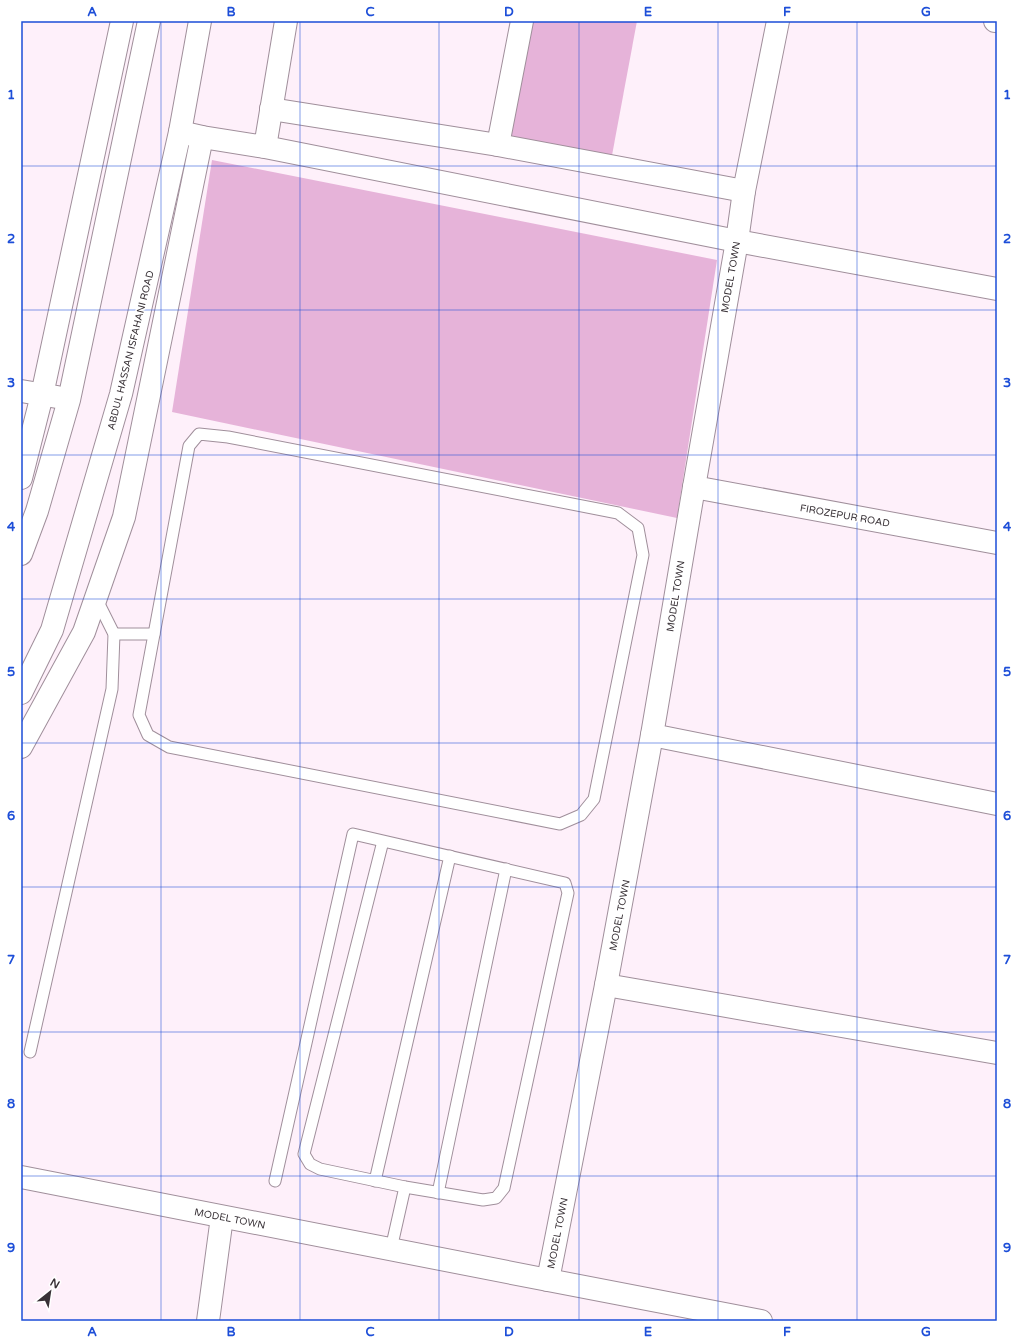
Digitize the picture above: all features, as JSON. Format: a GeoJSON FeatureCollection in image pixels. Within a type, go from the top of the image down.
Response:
{"type":"FeatureCollection","features":[{"type":"Feature","properties":{"kind":"street"},"geometry":{"type":"LineString","coordinates":[[21,478],[42,394],[122,21]]}},
{"type":"Feature","properties":{"kind":"street"},"geometry":{"type":"LineString","coordinates":[[21,554],[37,511],[69,400],[149,21]]}},
{"type":"Feature","properties":{"kind":"street","name":"ABDUL HASSAN ISFAHANI ROAD"},"geometry":{"type":"LineString","coordinates":[[21,692],[52,630],[121,394],[180,132],[200,21]]}},
{"type":"Feature","properties":{"kind":"street"},"geometry":{"type":"LineString","coordinates":[[265,147],[286,21]]}},
{"type":"Feature","properties":{"kind":"street"},"geometry":{"type":"LineString","coordinates":[[498,145],[522,21]]}},
{"type":"Feature","properties":{"kind":"street","name":"MODEL TOWN"},"geometry":{"type":"LineString","coordinates":[[21,1177],[548,1280],[606,985],[652,735],[737,241],[744,192],[778,21]]}},
{"type":"Feature","properties":{"kind":"street"},"geometry":{"type":"LineString","coordinates":[[272,109],[498,145],[744,192]]}},
{"type":"Feature","properties":{"kind":"street"},"geometry":{"type":"LineString","coordinates":[[180,132],[265,147],[737,241],[997,289]]}},
{"type":"Feature","properties":{"kind":"street"},"geometry":{"type":"LineString","coordinates":[[21,747],[84,632],[124,517],[202,137]]}},
{"type":"Feature","properties":{"kind":"street"},"geometry":{"type":"LineString","coordinates":[[21,391],[69,400]]}},
{"type":"Feature","properties":{"kind":"street","name":"FIROZEPUR ROAD"},"geometry":{"type":"LineString","coordinates":[[694,487],[997,543]]}},
{"type":"Feature","properties":{"kind":"street"},"geometry":{"type":"LineString","coordinates":[[652,735],[997,804]]}},
{"type":"Feature","properties":{"kind":"street"},"geometry":{"type":"LineString","coordinates":[[606,985],[997,1053]]}},
{"type":"Feature","properties":{"kind":"street"},"geometry":{"type":"LineString","coordinates":[[208,1321],[222,1217]]}},
{"type":"Feature","properties":{"kind":"street"},"geometry":{"type":"LineString","coordinates":[[548,1280],[761,1321]]}},
{"type":"Feature","properties":{"kind":"lane"},"geometry":{"type":"LineString","coordinates":[[199,434],[228,437],[618,513],[638,528],[643,555],[594,799],[581,815],[560,824],[169,747],[148,735],[139,715],[154,634],[189,446],[199,434]]}},
{"type":"Feature","properties":{"kind":"lane"},"geometry":{"type":"LineString","coordinates":[[30,1052],[112,689],[114,634],[96,598]]}},
{"type":"Feature","properties":{"kind":"lane"},"geometry":{"type":"LineString","coordinates":[[114,634],[154,634]]}},
{"type":"Feature","properties":{"kind":"lane"},"geometry":{"type":"LineString","coordinates":[[274,1181],[354,834],[565,883],[568,893],[504,1188],[496,1198],[482,1200],[438,1193],[320,1169],[310,1164],[304,1154],[383,841]]}},
{"type":"Feature","properties":{"kind":"lane"},"geometry":{"type":"LineString","coordinates":[[375,1181],[450,856]]}},
{"type":"Feature","properties":{"kind":"lane"},"geometry":{"type":"LineString","coordinates":[[438,1193],[506,869]]}},
{"type":"Feature","properties":{"kind":"lane"},"geometry":{"type":"LineString","coordinates":[[391,1249],[405,1187]]}},
{"type":"Feature","properties":{"kind":"shaded area"},"geometry":{"type":"Polygon","coordinates":[[[522,21],[637,21],[610,166],[498,145],[522,21]]]}},
{"type":"Feature","properties":{"kind":"shaded area"},"geometry":{"type":"Polygon","coordinates":[[[212,160],[717,260],[677,518],[172,412],[212,160]]]}}]}
